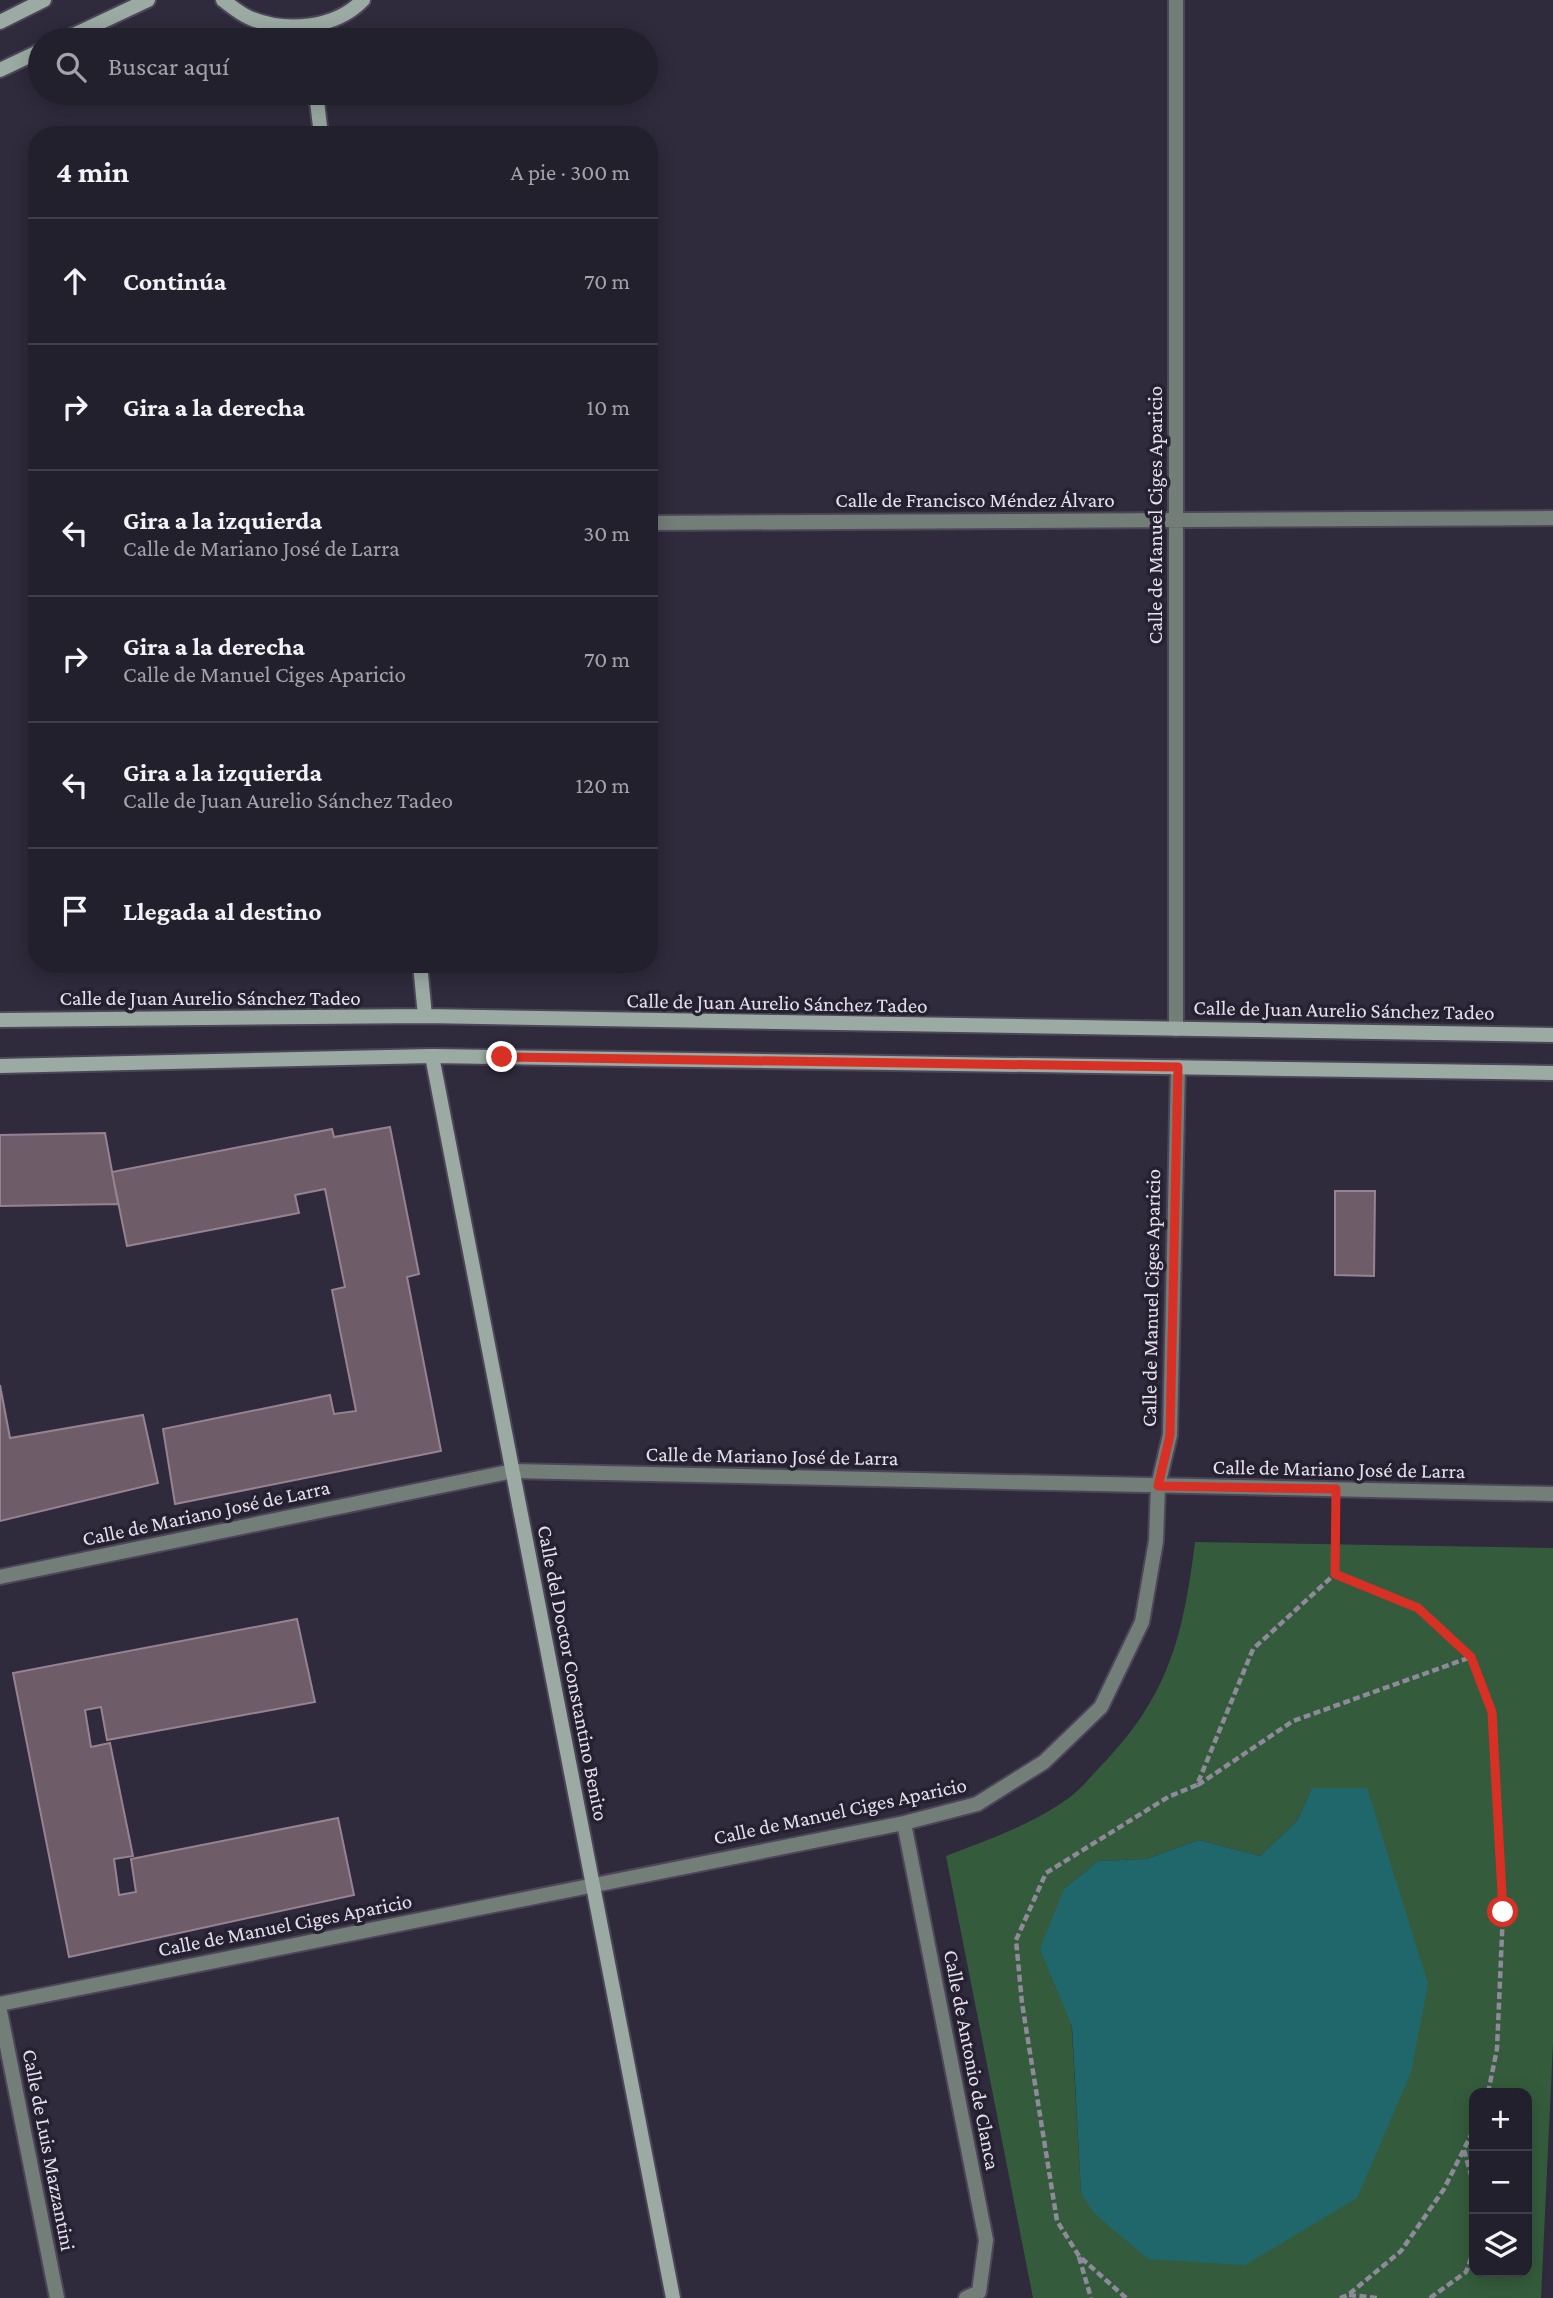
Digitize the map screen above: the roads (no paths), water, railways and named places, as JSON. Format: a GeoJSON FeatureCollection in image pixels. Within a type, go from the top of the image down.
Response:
{"type":"FeatureCollection","features":[{"type":"Feature","properties":{"kind":"street"},"geometry":{"type":"LineString","coordinates":[[0,22],[44,0]]}},
{"type":"Feature","properties":{"kind":"street"},"geometry":{"type":"LineString","coordinates":[[88,28],[148,0]]}},
{"type":"Feature","properties":{"kind":"street"},"geometry":{"type":"LineString","coordinates":[[223,0],[249,18],[286,28]]}},
{"type":"Feature","properties":{"kind":"street"},"geometry":{"type":"LineString","coordinates":[[321,28],[363,0]]}},
{"type":"Feature","properties":{"kind":"street","name":"Calle de Manuel Ciges Aparicio"},"geometry":{"type":"LineString","coordinates":[[1176,0],[1176,1029]]}},
{"type":"Feature","properties":{"kind":"street"},"geometry":{"type":"LineString","coordinates":[[0,70],[28,57]]}},
{"type":"Feature","properties":{"kind":"street"},"geometry":{"type":"LineString","coordinates":[[317,105],[320,126]]}},
{"type":"Feature","properties":{"kind":"street","name":"Calle de Francisco Méndez Álvaro"},"geometry":{"type":"LineString","coordinates":[[658,523],[1553,518]]}},
{"type":"Feature","properties":{"kind":"street"},"geometry":{"type":"LineString","coordinates":[[421,973],[425,1016]]}},
{"type":"Feature","properties":{"kind":"street","name":"Calle de Juan Aurelio Sánchez Tadeo"},"geometry":{"type":"LineString","coordinates":[[0,1020],[425,1016],[1553,1035]]}},
{"type":"Feature","properties":{"kind":"street"},"geometry":{"type":"LineString","coordinates":[[0,1066],[432,1056],[1553,1073]]}},
{"type":"Feature","properties":{"kind":"street","name":"Calle del Doctor Constantino Benito"},"geometry":{"type":"LineString","coordinates":[[432,1056],[673,2298]]}},
{"type":"Feature","properties":{"kind":"street","name":"Calle de Manuel Ciges Aparicio"},"geometry":{"type":"LineString","coordinates":[[0,2004],[904,1823],[977,1804],[1044,1762],[1101,1707],[1142,1622],[1156,1541],[1158,1486],[1170,1435],[1178,1067]]}},
{"type":"Feature","properties":{"kind":"street","name":"Calle de Mariano José de Larra"},"geometry":{"type":"LineString","coordinates":[[0,1577],[513,1471],[1553,1494]]}},
{"type":"Feature","properties":{"kind":"street","name":"Calle de Antonio de Clanca"},"geometry":{"type":"LineString","coordinates":[[904,1823],[986,2240],[979,2292],[966,2298]]}},
{"type":"Feature","properties":{"kind":"street","name":"Calle de Luis Mazzantini"},"geometry":{"type":"LineString","coordinates":[[0,2011],[57,2298]]}}]}
